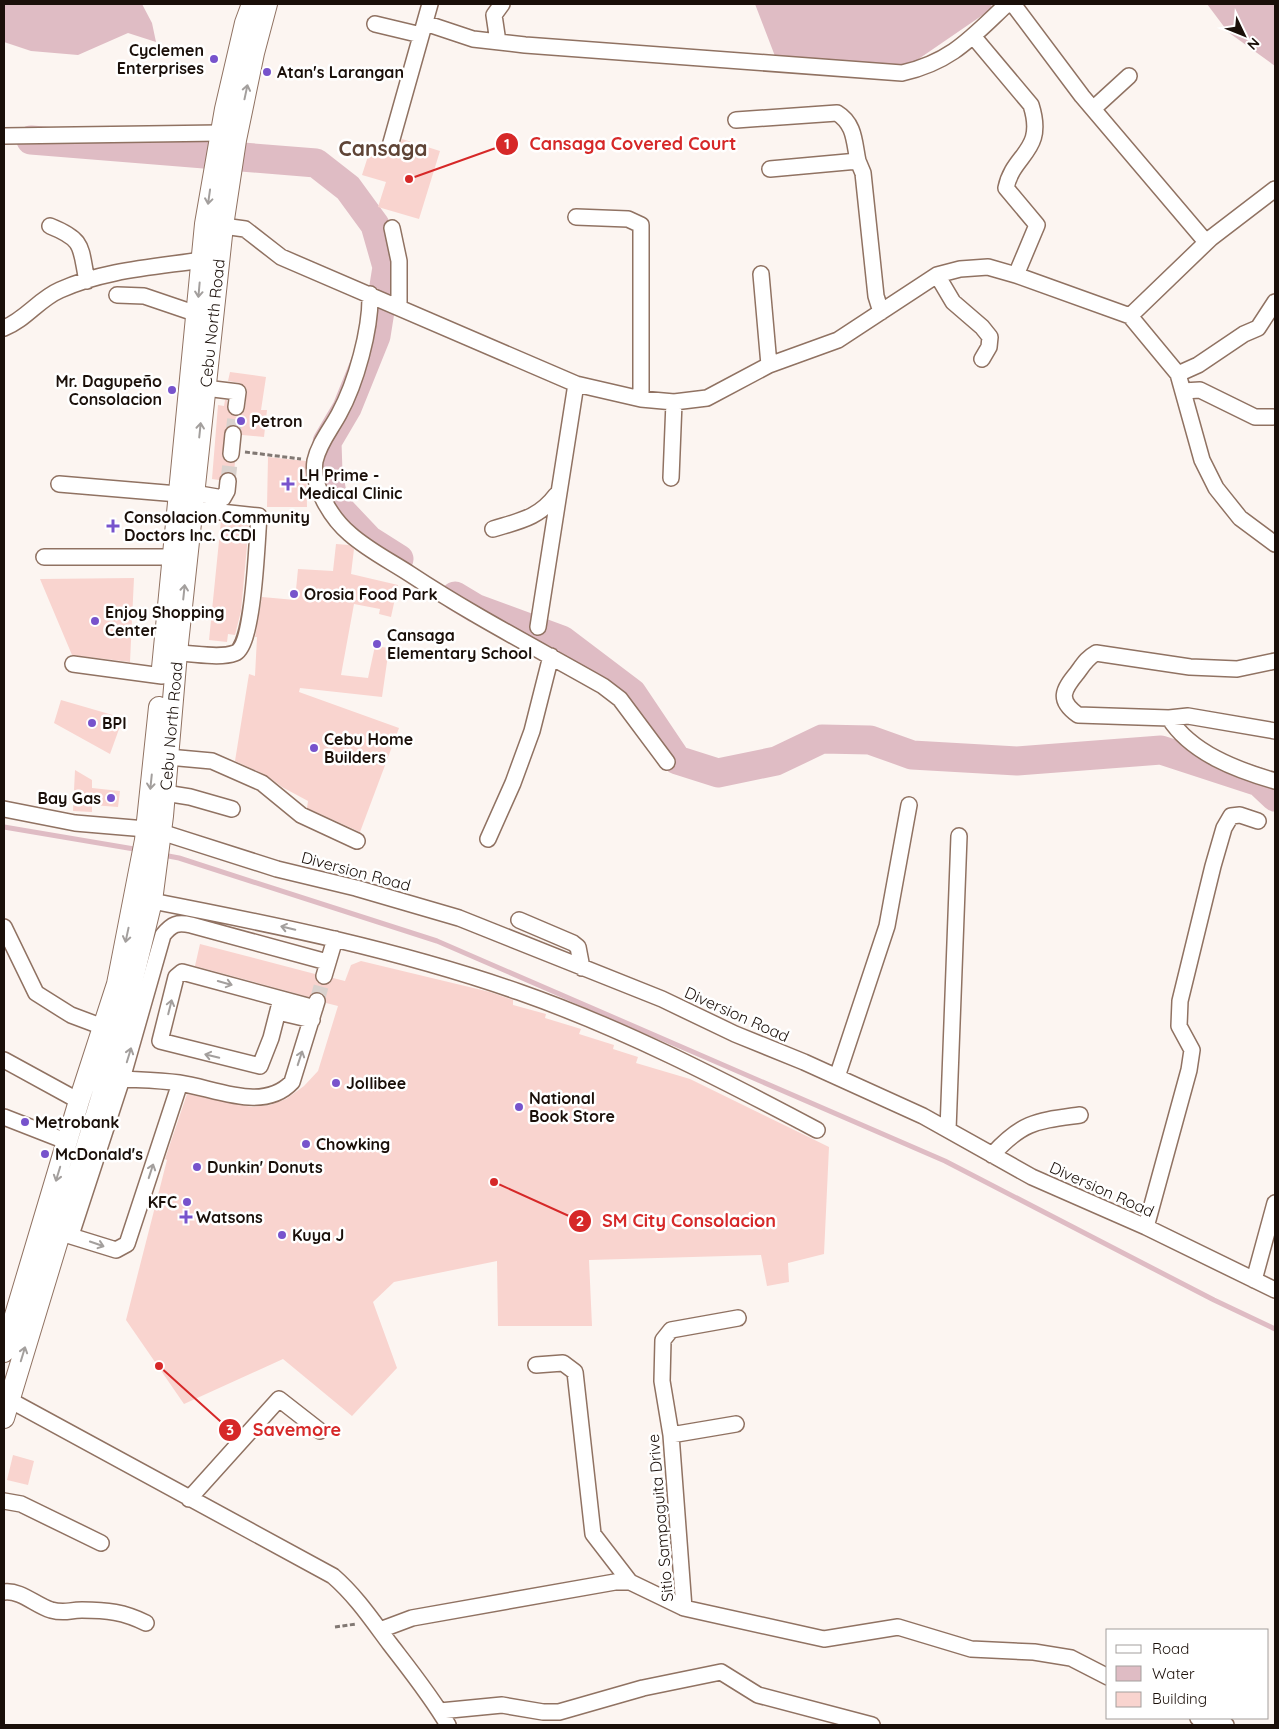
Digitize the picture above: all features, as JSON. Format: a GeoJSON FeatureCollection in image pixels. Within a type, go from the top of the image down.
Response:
{"type":"FeatureCollection","features":[{"type":"Feature","properties":{"kind":"main road","name":"Cebu North Road"},"geometry":{"type":"LineString","coordinates":[[4,1352],[58,1231],[68,1142],[117,984],[148,872],[153,836],[171,558],[188,498],[204,388],[223,226],[222,171],[225,137],[245,23],[252,4]]}},
{"type":"Feature","properties":{"kind":"main road","name":"Cebu North Road"},"geometry":{"type":"LineString","coordinates":[[225,137],[254,53],[268,4]]}},
{"type":"Feature","properties":{"kind":"main road","name":"Cebu North Road"},"geometry":{"type":"LineString","coordinates":[[153,836],[165,793],[177,652],[188,498],[188,384],[202,260],[222,171]]}},
{"type":"Feature","properties":{"kind":"main road","name":"Cebu North Road"},"geometry":{"type":"LineString","coordinates":[[6,1405],[10,1377],[116,1049],[152,902],[148,872]]}},
{"type":"Feature","properties":{"kind":"street"},"geometry":{"type":"LineString","coordinates":[[390,146],[430,4]]}},
{"type":"Feature","properties":{"kind":"street"},"geometry":{"type":"LineString","coordinates":[[498,42],[494,15],[502,4]]}},
{"type":"Feature","properties":{"kind":"street"},"geometry":{"type":"LineString","coordinates":[[375,24],[423,29],[498,42],[902,73],[926,67],[949,56],[1006,5],[1012,4],[1094,108],[1206,242]]}},
{"type":"Feature","properties":{"kind":"street"},"geometry":{"type":"LineString","coordinates":[[973,36],[1031,105],[1035,116],[1036,131],[1031,146],[1008,178],[1006,188],[1037,225],[1016,275]]}},
{"type":"Feature","properties":{"kind":"street"},"geometry":{"type":"LineString","coordinates":[[1094,108],[1129,76]]}},
{"type":"Feature","properties":{"kind":"street"},"geometry":{"type":"LineString","coordinates":[[736,120],[837,114],[847,119],[862,173],[876,296],[881,312]]}},
{"type":"Feature","properties":{"kind":"street"},"geometry":{"type":"LineString","coordinates":[[4,136],[225,137]]}},
{"type":"Feature","properties":{"kind":"street"},"geometry":{"type":"LineString","coordinates":[[770,169],[858,161]]}},
{"type":"Feature","properties":{"kind":"street"},"geometry":{"type":"LineString","coordinates":[[1130,316],[1206,242],[1275,189]]}},
{"type":"Feature","properties":{"kind":"street"},"geometry":{"type":"LineString","coordinates":[[576,217],[628,219],[641,225],[641,399]]}},
{"type":"Feature","properties":{"kind":"street"},"geometry":{"type":"LineString","coordinates":[[50,226],[72,234],[78,241],[87,281]]}},
{"type":"Feature","properties":{"kind":"street"},"geometry":{"type":"LineString","coordinates":[[223,226],[245,229],[281,257],[395,304],[576,384],[641,399],[674,402],[707,398],[769,365],[838,340],[937,275],[960,269],[988,267],[1016,275],[1130,316],[1178,374],[1202,460],[1216,488],[1240,518],[1275,544]]}},
{"type":"Feature","properties":{"kind":"street"},"geometry":{"type":"LineString","coordinates":[[392,228],[399,260],[395,304]]}},
{"type":"Feature","properties":{"kind":"street"},"geometry":{"type":"LineString","coordinates":[[4,328],[13,325],[59,290],[105,275],[202,260]]}},
{"type":"Feature","properties":{"kind":"street"},"geometry":{"type":"LineString","coordinates":[[762,274],[769,365]]}},
{"type":"Feature","properties":{"kind":"street"},"geometry":{"type":"LineString","coordinates":[[937,275],[953,302],[982,327],[990,337],[989,347],[982,359]]}},
{"type":"Feature","properties":{"kind":"street"},"geometry":{"type":"LineString","coordinates":[[118,294],[144,296],[197,314]]}},
{"type":"Feature","properties":{"kind":"street"},"geometry":{"type":"LineString","coordinates":[[373,295],[371,314],[346,399],[320,445],[316,461],[318,487],[335,518],[350,534],[442,596],[603,686],[620,699],[667,762]]}},
{"type":"Feature","properties":{"kind":"street"},"geometry":{"type":"LineString","coordinates":[[1178,374],[1198,365],[1244,334],[1258,328],[1275,302]]}},
{"type":"Feature","properties":{"kind":"street"},"geometry":{"type":"LineString","coordinates":[[538,627],[557,494],[576,384]]}},
{"type":"Feature","properties":{"kind":"street"},"geometry":{"type":"LineString","coordinates":[[204,388],[238,392],[236,407]]}},
{"type":"Feature","properties":{"kind":"street"},"geometry":{"type":"LineString","coordinates":[[1183,391],[1200,390],[1255,417],[1273,417]]}},
{"type":"Feature","properties":{"kind":"street"},"geometry":{"type":"LineString","coordinates":[[671,478],[674,402]]}},
{"type":"Feature","properties":{"kind":"street"},"geometry":{"type":"LineString","coordinates":[[231,452],[233,434]]}},
{"type":"Feature","properties":{"kind":"street"},"geometry":{"type":"LineString","coordinates":[[59,484],[188,498],[223,498],[227,491],[228,481]]}},
{"type":"Feature","properties":{"kind":"street"},"geometry":{"type":"LineString","coordinates":[[493,529],[537,514],[547,507],[557,494]]}},
{"type":"Feature","properties":{"kind":"street"},"geometry":{"type":"LineString","coordinates":[[177,652],[234,653],[240,649],[246,640],[252,602],[259,516],[188,498]]}},
{"type":"Feature","properties":{"kind":"street"},"geometry":{"type":"LineString","coordinates":[[44,557],[171,558]]}},
{"type":"Feature","properties":{"kind":"street"},"geometry":{"type":"LineString","coordinates":[[1275,661],[1237,669],[1190,667],[1096,653],[1088,658],[1066,686],[1064,697],[1067,706],[1078,715],[1169,718],[1188,716],[1275,731]]}},
{"type":"Feature","properties":{"kind":"street"},"geometry":{"type":"LineString","coordinates":[[488,839],[513,783],[532,731],[551,656]]}},
{"type":"Feature","properties":{"kind":"street"},"geometry":{"type":"LineString","coordinates":[[73,664],[162,676]]}},
{"type":"Feature","properties":{"kind":"street"},"geometry":{"type":"LineString","coordinates":[[1169,718],[1179,734],[1208,752],[1240,770],[1275,782]]}},
{"type":"Feature","properties":{"kind":"street"},"geometry":{"type":"LineString","coordinates":[[168,757],[212,761],[262,783],[301,815],[357,841]]}},
{"type":"Feature","properties":{"kind":"street"},"geometry":{"type":"LineString","coordinates":[[165,793],[232,809]]}},
{"type":"Feature","properties":{"kind":"street"},"geometry":{"type":"LineString","coordinates":[[837,1077],[887,926],[909,805]]}},
{"type":"Feature","properties":{"kind":"street","name":"Diversion Road"},"geometry":{"type":"LineString","coordinates":[[4,809],[153,836],[356,888],[459,918],[662,999],[735,1034],[837,1077],[948,1130],[1032,1177],[1146,1227],[1275,1290]]}},
{"type":"Feature","properties":{"kind":"street"},"geometry":{"type":"LineString","coordinates":[[1146,1227],[1189,1070],[1192,1050],[1179,1026],[1180,1001],[1213,866],[1224,828],[1231,816],[1240,815],[1258,821]]}},
{"type":"Feature","properties":{"kind":"street"},"geometry":{"type":"LineString","coordinates":[[948,1130],[959,836]]}},
{"type":"Feature","properties":{"kind":"street"},"geometry":{"type":"LineString","coordinates":[[152,902],[387,950],[521,992],[732,1085],[817,1130]]}},
{"type":"Feature","properties":{"kind":"street"},"geometry":{"type":"LineString","coordinates":[[519,920],[573,943],[578,947],[582,968]]}},
{"type":"Feature","properties":{"kind":"street"},"geometry":{"type":"LineString","coordinates":[[180,1083],[127,1244],[116,1250],[58,1231],[122,1079],[163,935],[172,925],[177,923],[191,925],[325,969],[335,939]]}},
{"type":"Feature","properties":{"kind":"street"},"geometry":{"type":"LineString","coordinates":[[4,927],[36,994],[72,1015],[103,1027]]}},
{"type":"Feature","properties":{"kind":"street"},"geometry":{"type":"LineString","coordinates":[[122,1079],[180,1083],[221,1094],[258,1097],[274,1095],[285,1089],[292,1082],[315,1009],[279,1006],[202,974],[182,972],[178,973],[160,1038],[162,1043],[260,1066],[268,1046],[279,1006]]}},
{"type":"Feature","properties":{"kind":"street"},"geometry":{"type":"LineString","coordinates":[[4,1060],[79,1102]]}},
{"type":"Feature","properties":{"kind":"street"},"geometry":{"type":"LineString","coordinates":[[992,1154],[1008,1137],[1030,1123],[1080,1114]]}},
{"type":"Feature","properties":{"kind":"street"},"geometry":{"type":"LineString","coordinates":[[4,1117],[68,1142]]}},
{"type":"Feature","properties":{"kind":"street"},"geometry":{"type":"LineString","coordinates":[[1254,1280],[1275,1203]]}},
{"type":"Feature","properties":{"kind":"street","name":"Sitio Sampaguita Drive"},"geometry":{"type":"LineString","coordinates":[[738,1318],[671,1330],[664,1340],[662,1381],[671,1434],[684,1608],[824,1639],[898,1627],[971,1649],[1034,1652],[1071,1658],[1106,1676]]}},
{"type":"Feature","properties":{"kind":"street"},"geometry":{"type":"LineString","coordinates":[[536,1365],[563,1363],[576,1372],[593,1534],[630,1582]]}},
{"type":"Feature","properties":{"kind":"street"},"geometry":{"type":"LineString","coordinates":[[189,1499],[279,1399],[320,1431]]}},
{"type":"Feature","properties":{"kind":"street"},"geometry":{"type":"LineString","coordinates":[[6,1405],[334,1576],[347,1588],[380,1630],[440,1711],[448,1725]]}},
{"type":"Feature","properties":{"kind":"street"},"geometry":{"type":"LineString","coordinates":[[671,1434],[736,1424]]}},
{"type":"Feature","properties":{"kind":"street"},"geometry":{"type":"LineString","coordinates":[[4,1501],[22,1504],[101,1543]]}},
{"type":"Feature","properties":{"kind":"street"},"geometry":{"type":"LineString","coordinates":[[380,1630],[412,1618],[615,1582],[630,1582],[684,1608]]}},
{"type":"Feature","properties":{"kind":"street"},"geometry":{"type":"LineString","coordinates":[[4,1592],[14,1592],[48,1609],[66,1613],[81,1610],[121,1612],[146,1623]]}},
{"type":"Feature","properties":{"kind":"street"},"geometry":{"type":"LineString","coordinates":[[440,1711],[502,1705],[543,1712],[559,1712],[643,1688],[721,1672],[758,1695],[872,1725]]}},
{"type":"Feature","properties":{"kind":"street"},"geometry":{"type":"LineString","coordinates":[[1202,1719],[1226,1725]]}},
{"type":"Feature","properties":{"kind":"path"},"geometry":{"type":"LineString","coordinates":[[231,452],[316,461]]}},
{"type":"Feature","properties":{"kind":"water"},"geometry":{"type":"Polygon","coordinates":[[[4,4],[142,4],[152,23],[156,42],[128,33],[78,55],[31,51],[4,42],[4,4]]]}},
{"type":"Feature","properties":{"kind":"water"},"geometry":{"type":"Polygon","coordinates":[[[755,4],[992,4],[990,10],[901,71],[778,64],[755,4]]]}},
{"type":"Feature","properties":{"kind":"water"},"geometry":{"type":"Polygon","coordinates":[[[1207,4],[1275,4],[1275,66],[1228,32],[1207,4]]]}},
{"type":"Feature","properties":{"kind":"building"},"geometry":{"type":"Polygon","coordinates":[[[402,139],[440,151],[419,219],[378,207],[386,182],[362,175],[370,150],[394,157],[402,139]]]}},
{"type":"Feature","properties":{"kind":"building"},"geometry":{"type":"Polygon","coordinates":[[[230,372],[266,377],[261,410],[267,410],[264,437],[242,435],[241,430],[234,425],[226,428],[222,457],[230,463],[235,462],[234,474],[225,472],[219,480],[212,479],[218,405],[224,406],[225,400],[227,400],[228,411],[235,416],[243,413],[247,389],[240,383],[228,381],[230,372]]]}},
{"type":"Feature","properties":{"kind":"building","name":"LH Prime - Medical Clinic"},"geometry":{"type":"Polygon","coordinates":[[[268,457],[306,461],[307,507],[267,507],[268,457]]]}},
{"type":"Feature","properties":{"kind":"building"},"geometry":{"type":"Polygon","coordinates":[[[221,521],[249,524],[241,611],[235,635],[228,634],[227,642],[209,640],[221,521]]]}},
{"type":"Feature","properties":{"kind":"building"},"geometry":{"type":"Polygon","coordinates":[[[336,544],[349,545],[354,549],[351,574],[398,585],[391,617],[379,614],[380,609],[354,604],[341,675],[368,678],[375,646],[389,648],[382,697],[300,688],[299,692],[399,728],[360,832],[307,808],[308,801],[282,787],[266,775],[235,761],[249,674],[255,676],[257,637],[255,637],[262,597],[295,600],[298,569],[333,571],[336,544]]]}},
{"type":"Feature","properties":{"kind":"building","name":"Enjoy Shopping Center"},"geometry":{"type":"Polygon","coordinates":[[[134,578],[130,662],[72,655],[40,579],[134,578]]]}},
{"type":"Feature","properties":{"kind":"building"},"geometry":{"type":"Polygon","coordinates":[[[61,700],[123,718],[110,754],[54,723],[61,700]]]}},
{"type":"Feature","properties":{"kind":"building"},"geometry":{"type":"Polygon","coordinates":[[[75,770],[92,780],[92,788],[120,791],[118,807],[92,805],[92,812],[73,811],[75,770]]]}},
{"type":"Feature","properties":{"kind":"building"},"geometry":{"type":"Polygon","coordinates":[[[200,944],[315,974],[317,982],[322,985],[330,983],[333,978],[345,981],[351,965],[361,961],[490,992],[513,1000],[513,1005],[546,1014],[545,1018],[581,1029],[579,1034],[614,1045],[613,1049],[638,1057],[636,1063],[690,1079],[829,1147],[824,1254],[788,1263],[789,1282],[767,1286],[761,1255],[589,1260],[592,1326],[498,1326],[497,1261],[394,1282],[373,1302],[397,1368],[352,1416],[283,1359],[184,1404],[126,1320],[167,1160],[165,1159],[187,1094],[252,1107],[270,1105],[286,1099],[304,1086],[318,1071],[338,1006],[326,1003],[324,995],[319,992],[314,992],[309,997],[195,966],[200,944]]]}},
{"type":"Feature","properties":{"kind":"building"},"geometry":{"type":"Polygon","coordinates":[[[13,1455],[34,1461],[28,1485],[7,1480],[13,1455]]]}},
{"type":"Feature","properties":{"kind":"waterway"},"geometry":{"type":"LineString","coordinates":[[31,140],[316,163],[348,188],[375,225],[387,267],[376,336],[347,408],[327,442],[328,473],[334,503],[369,540],[399,559]]}},
{"type":"Feature","properties":{"kind":"waterway"},"geometry":{"type":"LineString","coordinates":[[455,596],[475,608],[562,640],[632,693],[677,760],[718,773],[776,761],[822,739],[870,740],[912,755],[1017,761],[1161,750],[1259,782],[1275,797]]}},
{"type":"Feature","properties":{"kind":"waterway"},"geometry":{"type":"LineString","coordinates":[[4,827],[140,850]]}},
{"type":"Feature","properties":{"kind":"waterway"},"geometry":{"type":"LineString","coordinates":[[163,855],[179,858],[437,941],[945,1161],[1214,1300],[1275,1329]]}},
{"type":"Feature","properties":{"kind":"tunnel"},"geometry":{"type":"LineString","coordinates":[[233,434],[236,407]]}},
{"type":"Feature","properties":{"kind":"tunnel"},"geometry":{"type":"LineString","coordinates":[[228,481],[231,454]]}},
{"type":"Feature","properties":{"kind":"tunnel"},"geometry":{"type":"LineString","coordinates":[[317,1001],[324,976]]}},
{"type":"Feature","properties":{"kind":"place","name":"Cyclemen Enterprises"},"geometry":{"type":"Point","coordinates":[214,59]}},
{"type":"Feature","properties":{"kind":"place","name":"Atan's Larangan"},"geometry":{"type":"Point","coordinates":[267,72]}},
{"type":"Feature","properties":{"kind":"place","name":"Cansaga Covered Court"},"geometry":{"type":"Point","coordinates":[409,179]}},
{"type":"Feature","properties":{"kind":"place","name":"Mr. Dagupeño Consolacion"},"geometry":{"type":"Point","coordinates":[172,390]}},
{"type":"Feature","properties":{"kind":"place","name":"Petron"},"geometry":{"type":"Point","coordinates":[241,421]}},
{"type":"Feature","properties":{"kind":"place","name":"LH Prime - Medical Clinic"},"geometry":{"type":"Point","coordinates":[288,484]}},
{"type":"Feature","properties":{"kind":"place","name":"Consolacion Community Doctors Inc. CCDI"},"geometry":{"type":"Point","coordinates":[113,526]}},
{"type":"Feature","properties":{"kind":"place","name":"Orosia Food Park"},"geometry":{"type":"Point","coordinates":[294,594]}},
{"type":"Feature","properties":{"kind":"place","name":"Enjoy Shopping Center"},"geometry":{"type":"Point","coordinates":[95,621]}},
{"type":"Feature","properties":{"kind":"place","name":"Cansaga Elementary School"},"geometry":{"type":"Point","coordinates":[377,644]}},
{"type":"Feature","properties":{"kind":"place","name":"BPI"},"geometry":{"type":"Point","coordinates":[92,723]}},
{"type":"Feature","properties":{"kind":"place","name":"Cebu Home Builders"},"geometry":{"type":"Point","coordinates":[314,748]}},
{"type":"Feature","properties":{"kind":"place","name":"Bay Gas"},"geometry":{"type":"Point","coordinates":[111,798]}},
{"type":"Feature","properties":{"kind":"place","name":"Jollibee"},"geometry":{"type":"Point","coordinates":[336,1083]}},
{"type":"Feature","properties":{"kind":"place","name":"National Book Store"},"geometry":{"type":"Point","coordinates":[519,1107]}},
{"type":"Feature","properties":{"kind":"place","name":"Metrobank"},"geometry":{"type":"Point","coordinates":[25,1122]}},
{"type":"Feature","properties":{"kind":"place","name":"Chowking"},"geometry":{"type":"Point","coordinates":[306,1144]}},
{"type":"Feature","properties":{"kind":"place","name":"McDonald's"},"geometry":{"type":"Point","coordinates":[45,1154]}},
{"type":"Feature","properties":{"kind":"place","name":"Dunkin' Donuts"},"geometry":{"type":"Point","coordinates":[197,1167]}},
{"type":"Feature","properties":{"kind":"place","name":"SM City Consolacion"},"geometry":{"type":"Point","coordinates":[494,1182]}},
{"type":"Feature","properties":{"kind":"place","name":"KFC"},"geometry":{"type":"Point","coordinates":[187,1202]}},
{"type":"Feature","properties":{"kind":"place","name":"Watsons"},"geometry":{"type":"Point","coordinates":[186,1217]}},
{"type":"Feature","properties":{"kind":"place","name":"Kuya J"},"geometry":{"type":"Point","coordinates":[282,1235]}},
{"type":"Feature","properties":{"kind":"place","name":"Savemore"},"geometry":{"type":"Point","coordinates":[159,1366]}},
{"type":"Feature","properties":{"kind":"district","name":"Cansaga"},"geometry":{"type":"Point","coordinates":[383,148]}}]}
